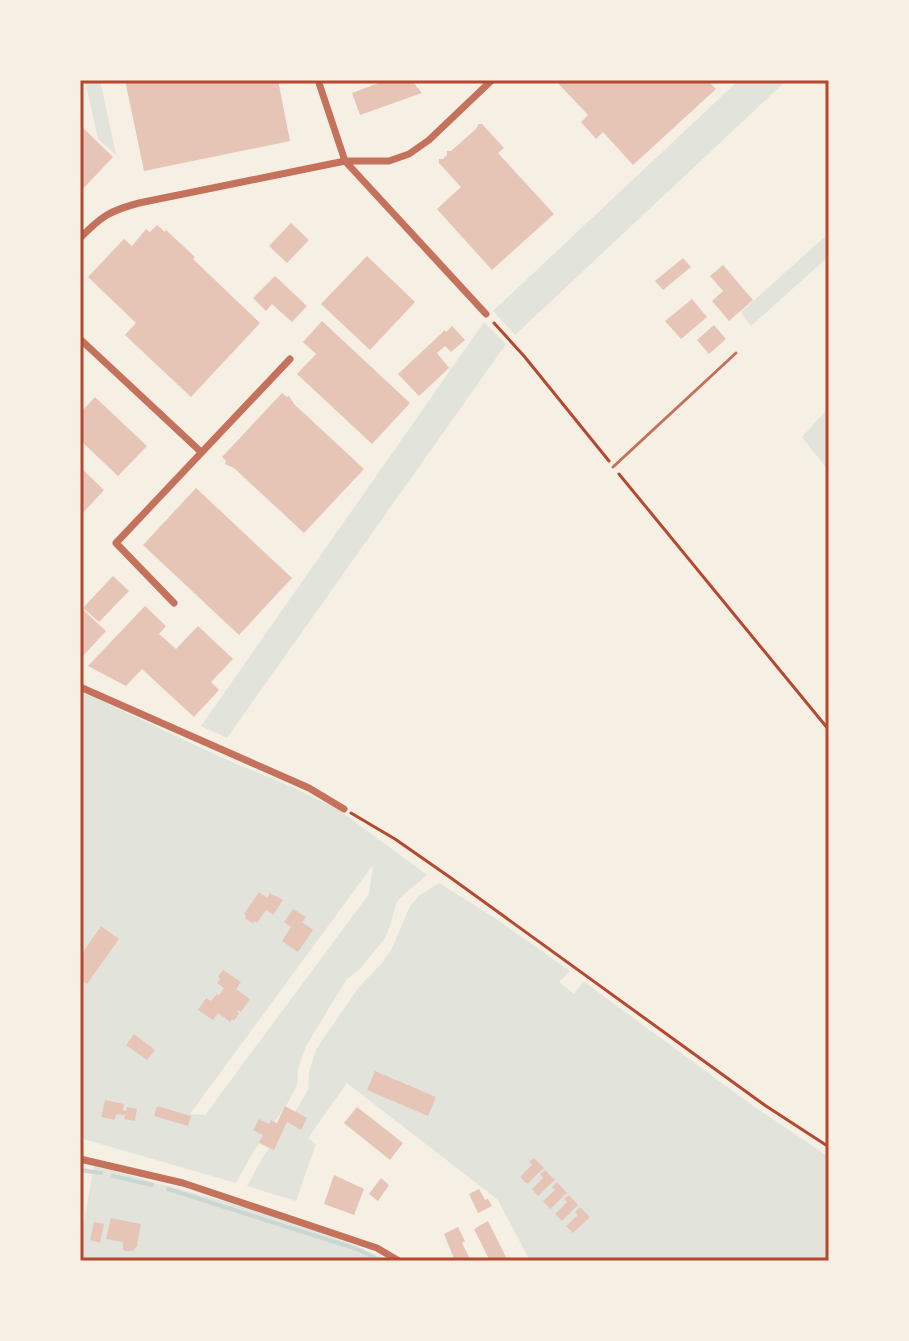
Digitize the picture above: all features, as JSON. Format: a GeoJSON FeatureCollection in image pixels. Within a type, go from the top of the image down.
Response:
{"type":"FeatureCollection","features":[{"type":"Feature","properties":{"kind":"street"},"geometry":{"type":"LineString","coordinates":[[318,80],[345,161],[486,314]]}},
{"type":"Feature","properties":{"kind":"street"},"geometry":{"type":"LineString","coordinates":[[80,238],[99,218],[139,203],[345,161],[389,161],[409,154],[429,140],[492,80]]}},
{"type":"Feature","properties":{"kind":"street"},"geometry":{"type":"LineString","coordinates":[[80,339],[200,451]]}},
{"type":"Feature","properties":{"kind":"street"},"geometry":{"type":"LineString","coordinates":[[174,603],[116,543],[290,359]]}},
{"type":"Feature","properties":{"kind":"street"},"geometry":{"type":"LineString","coordinates":[[80,687],[309,788],[344,809]]}},
{"type":"Feature","properties":{"kind":"street"},"geometry":{"type":"LineString","coordinates":[[80,1159],[183,1183],[377,1248],[399,1261]]}},
{"type":"Feature","properties":{"kind":"lane"},"geometry":{"type":"LineString","coordinates":[[613,467],[736,353]]}},
{"type":"Feature","properties":{"kind":"path"},"geometry":{"type":"LineString","coordinates":[[486,314],[524,356],[829,730]]}},
{"type":"Feature","properties":{"kind":"path"},"geometry":{"type":"LineString","coordinates":[[344,809],[395,839],[451,878],[754,1098],[829,1147]]}},
{"type":"Feature","properties":{"kind":"shaded area"},"geometry":{"type":"Polygon","coordinates":[[[85,80],[100,80],[116,155],[98,139],[85,80]]]}},
{"type":"Feature","properties":{"kind":"shaded area"},"geometry":{"type":"Polygon","coordinates":[[[739,80],[787,80],[515,335],[493,311],[739,80]]]}},
{"type":"Feature","properties":{"kind":"shaded area"},"geometry":{"type":"Polygon","coordinates":[[[829,233],[829,256],[751,326],[741,312],[829,233]]]}},
{"type":"Feature","properties":{"kind":"shaded area"},"geometry":{"type":"Polygon","coordinates":[[[484,322],[506,344],[227,738],[201,726],[484,322]]]}},
{"type":"Feature","properties":{"kind":"shaded area"},"geometry":{"type":"Polygon","coordinates":[[[829,407],[829,471],[802,437],[829,407]]]}},
{"type":"Feature","properties":{"kind":"shaded area"},"geometry":{"type":"Polygon","coordinates":[[[80,693],[339,810],[427,875],[400,898],[385,938],[340,990],[306,1046],[298,1069],[297,1086],[289,1101],[253,1152],[236,1183],[80,1138],[80,693]],[[373,865],[190,1114],[205,1115],[369,894],[373,865]]]}},
{"type":"Feature","properties":{"kind":"shaded area"},"geometry":{"type":"Polygon","coordinates":[[[439,883],[570,971],[559,982],[574,994],[583,981],[749,1103],[829,1157],[829,1261],[530,1261],[498,1200],[347,1083],[308,1138],[316,1144],[296,1201],[247,1186],[308,1090],[309,1072],[316,1050],[359,987],[392,948],[410,906],[420,895],[439,883]]]}},
{"type":"Feature","properties":{"kind":"shaded area"},"geometry":{"type":"Polygon","coordinates":[[[94,1166],[281,1219],[390,1261],[80,1261],[80,1243],[94,1166]]]}},
{"type":"Feature","properties":{"kind":"building"},"geometry":{"type":"Polygon","coordinates":[[[125,80],[278,80],[290,141],[144,171],[125,80]]]}},
{"type":"Feature","properties":{"kind":"building"},"geometry":{"type":"Polygon","coordinates":[[[387,80],[411,80],[422,93],[360,115],[352,93],[387,80]]]}},
{"type":"Feature","properties":{"kind":"building"},"geometry":{"type":"Polygon","coordinates":[[[555,80],[707,80],[716,89],[633,165],[603,132],[596,139],[581,122],[588,115],[555,80]]]}},
{"type":"Feature","properties":{"kind":"building"},"geometry":{"type":"Polygon","coordinates":[[[478,124],[482,124],[504,148],[498,153],[554,214],[492,270],[437,209],[461,187],[439,163],[439,159],[443,159],[447,151],[451,151],[478,124]]]}},
{"type":"Feature","properties":{"kind":"building"},"geometry":{"type":"Polygon","coordinates":[[[80,125],[113,157],[80,192],[80,125]]]}},
{"type":"Feature","properties":{"kind":"building"},"geometry":{"type":"Polygon","coordinates":[[[291,223],[309,240],[287,263],[269,246],[291,223]]]}},
{"type":"Feature","properties":{"kind":"building"},"geometry":{"type":"Polygon","coordinates":[[[157,225],[195,257],[193,259],[260,323],[191,397],[125,335],[136,323],[88,277],[124,239],[132,246],[146,229],[150,232],[157,225]]]}},
{"type":"Feature","properties":{"kind":"building"},"geometry":{"type":"Polygon","coordinates":[[[367,256],[415,302],[370,350],[321,304],[367,256]]]}},
{"type":"Feature","properties":{"kind":"building"},"geometry":{"type":"Polygon","coordinates":[[[683,258],[691,267],[663,290],[655,281],[683,258]]]}},
{"type":"Feature","properties":{"kind":"building"},"geometry":{"type":"Polygon","coordinates":[[[723,265],[753,300],[729,321],[712,301],[723,291],[710,276],[723,265]]]}},
{"type":"Feature","properties":{"kind":"building"},"geometry":{"type":"Polygon","coordinates":[[[275,276],[307,306],[292,322],[272,304],[266,311],[253,298],[275,276]]]}},
{"type":"Feature","properties":{"kind":"building"},"geometry":{"type":"Polygon","coordinates":[[[692,299],[707,317],[681,339],[665,321],[692,299]]]}},
{"type":"Feature","properties":{"kind":"building"},"geometry":{"type":"Polygon","coordinates":[[[322,321],[410,403],[372,444],[297,374],[316,354],[303,342],[322,321]]]}},
{"type":"Feature","properties":{"kind":"building"},"geometry":{"type":"Polygon","coordinates":[[[714,325],[726,339],[709,354],[697,340],[714,325]]]}},
{"type":"Feature","properties":{"kind":"building"},"geometry":{"type":"Polygon","coordinates":[[[452,326],[465,340],[451,352],[445,346],[437,353],[449,368],[419,396],[398,374],[452,326]]]}},
{"type":"Feature","properties":{"kind":"building"},"geometry":{"type":"Polygon","coordinates":[[[282,393],[289,396],[364,469],[304,533],[234,468],[225,464],[222,457],[282,393]]]}},
{"type":"Feature","properties":{"kind":"building"},"geometry":{"type":"Polygon","coordinates":[[[95,397],[147,446],[118,476],[80,440],[80,413],[95,397]]]}},
{"type":"Feature","properties":{"kind":"building"},"geometry":{"type":"Polygon","coordinates":[[[80,467],[104,490],[80,516],[80,467]]]}},
{"type":"Feature","properties":{"kind":"building"},"geometry":{"type":"Polygon","coordinates":[[[196,488],[292,578],[239,635],[143,545],[196,488]]]}},
{"type":"Feature","properties":{"kind":"building"},"geometry":{"type":"Polygon","coordinates":[[[113,576],[129,591],[99,622],[83,608],[113,576]]]}},
{"type":"Feature","properties":{"kind":"building"},"geometry":{"type":"Polygon","coordinates":[[[145,606],[166,626],[159,634],[176,649],[198,626],[233,659],[211,682],[219,690],[194,717],[142,669],[126,686],[88,666],[145,606]]]}},
{"type":"Feature","properties":{"kind":"building"},"geometry":{"type":"Polygon","coordinates":[[[80,607],[106,631],[80,659],[80,607]]]}},
{"type":"Feature","properties":{"kind":"building"},"geometry":{"type":"Polygon","coordinates":[[[259,892],[267,898],[270,893],[283,900],[273,915],[266,910],[253,924],[244,914],[259,892]]]}},
{"type":"Feature","properties":{"kind":"building"},"geometry":{"type":"Polygon","coordinates":[[[293,909],[306,917],[302,922],[313,930],[298,952],[282,941],[291,927],[284,922],[293,909]]]}},
{"type":"Feature","properties":{"kind":"building"},"geometry":{"type":"Polygon","coordinates":[[[101,926],[119,939],[87,984],[80,979],[80,956],[101,926]]]}},
{"type":"Feature","properties":{"kind":"building"},"geometry":{"type":"Polygon","coordinates":[[[223,970],[241,982],[236,989],[250,999],[230,1022],[218,1013],[213,1020],[198,1010],[206,998],[211,1001],[224,988],[217,983],[223,970]]]}},
{"type":"Feature","properties":{"kind":"building"},"geometry":{"type":"Polygon","coordinates":[[[134,1034],[155,1050],[147,1060],[126,1045],[134,1034]]]}},
{"type":"Feature","properties":{"kind":"building"},"geometry":{"type":"Polygon","coordinates":[[[375,1071],[436,1097],[428,1116],[367,1090],[375,1071]]]}},
{"type":"Feature","properties":{"kind":"building"},"geometry":{"type":"Polygon","coordinates":[[[105,1100],[124,1104],[123,1110],[126,1111],[127,1107],[137,1109],[135,1121],[124,1119],[125,1115],[116,1114],[115,1120],[101,1117],[105,1100]]]}},
{"type":"Feature","properties":{"kind":"building"},"geometry":{"type":"Polygon","coordinates":[[[157,1106],[191,1116],[188,1126],[154,1116],[157,1106]]]}},
{"type":"Feature","properties":{"kind":"building"},"geometry":{"type":"Polygon","coordinates":[[[285,1106],[307,1118],[301,1130],[287,1122],[274,1150],[259,1143],[263,1135],[253,1130],[259,1119],[269,1124],[271,1120],[277,1123],[285,1106]]]}},
{"type":"Feature","properties":{"kind":"building"},"geometry":{"type":"Polygon","coordinates":[[[357,1107],[403,1143],[390,1160],[344,1123],[357,1107]]]}},
{"type":"Feature","properties":{"kind":"building"},"geometry":{"type":"Polygon","coordinates":[[[534,1158],[544,1168],[527,1184],[520,1177],[532,1165],[529,1162],[534,1158]]]}},
{"type":"Feature","properties":{"kind":"building"},"geometry":{"type":"Polygon","coordinates":[[[545,1170],[555,1180],[538,1196],[532,1189],[543,1178],[540,1174],[545,1170]]]}},
{"type":"Feature","properties":{"kind":"building"},"geometry":{"type":"Polygon","coordinates":[[[334,1175],[364,1189],[354,1215],[324,1204],[334,1175]]]}},
{"type":"Feature","properties":{"kind":"building"},"geometry":{"type":"Polygon","coordinates":[[[381,1178],[389,1185],[378,1201],[369,1194],[381,1178]]]}},
{"type":"Feature","properties":{"kind":"building"},"geometry":{"type":"Polygon","coordinates":[[[557,1182],[567,1193],[550,1209],[543,1201],[555,1190],[552,1187],[557,1182]]]}},
{"type":"Feature","properties":{"kind":"building"},"geometry":{"type":"Polygon","coordinates":[[[479,1189],[492,1206],[478,1213],[469,1194],[479,1189]]]}},
{"type":"Feature","properties":{"kind":"building"},"geometry":{"type":"Polygon","coordinates":[[[569,1195],[578,1205],[562,1221],[555,1214],[567,1202],[564,1199],[569,1195]]]}},
{"type":"Feature","properties":{"kind":"building"},"geometry":{"type":"Polygon","coordinates":[[[580,1207],[590,1217],[573,1233],[566,1226],[578,1215],[575,1212],[580,1207]]]}},
{"type":"Feature","properties":{"kind":"building"},"geometry":{"type":"Polygon","coordinates":[[[111,1218],[141,1224],[137,1246],[133,1251],[125,1251],[123,1242],[106,1239],[111,1218]]]}},
{"type":"Feature","properties":{"kind":"building"},"geometry":{"type":"Polygon","coordinates":[[[488,1221],[508,1261],[490,1261],[474,1229],[488,1221]]]}},
{"type":"Feature","properties":{"kind":"building"},"geometry":{"type":"Polygon","coordinates":[[[94,1222],[104,1224],[100,1243],[90,1240],[94,1222]]]}},
{"type":"Feature","properties":{"kind":"building"},"geometry":{"type":"Polygon","coordinates":[[[458,1227],[470,1259],[466,1261],[455,1261],[444,1234],[458,1227]]]}},
{"type":"Feature","properties":{"kind":"waterway"},"geometry":{"type":"LineString","coordinates":[[80,1170],[101,1173]]}},
{"type":"Feature","properties":{"kind":"waterway"},"geometry":{"type":"LineString","coordinates":[[113,1176],[152,1185]]}},
{"type":"Feature","properties":{"kind":"waterway"},"geometry":{"type":"LineString","coordinates":[[168,1189],[357,1249],[381,1261]]}}]}
